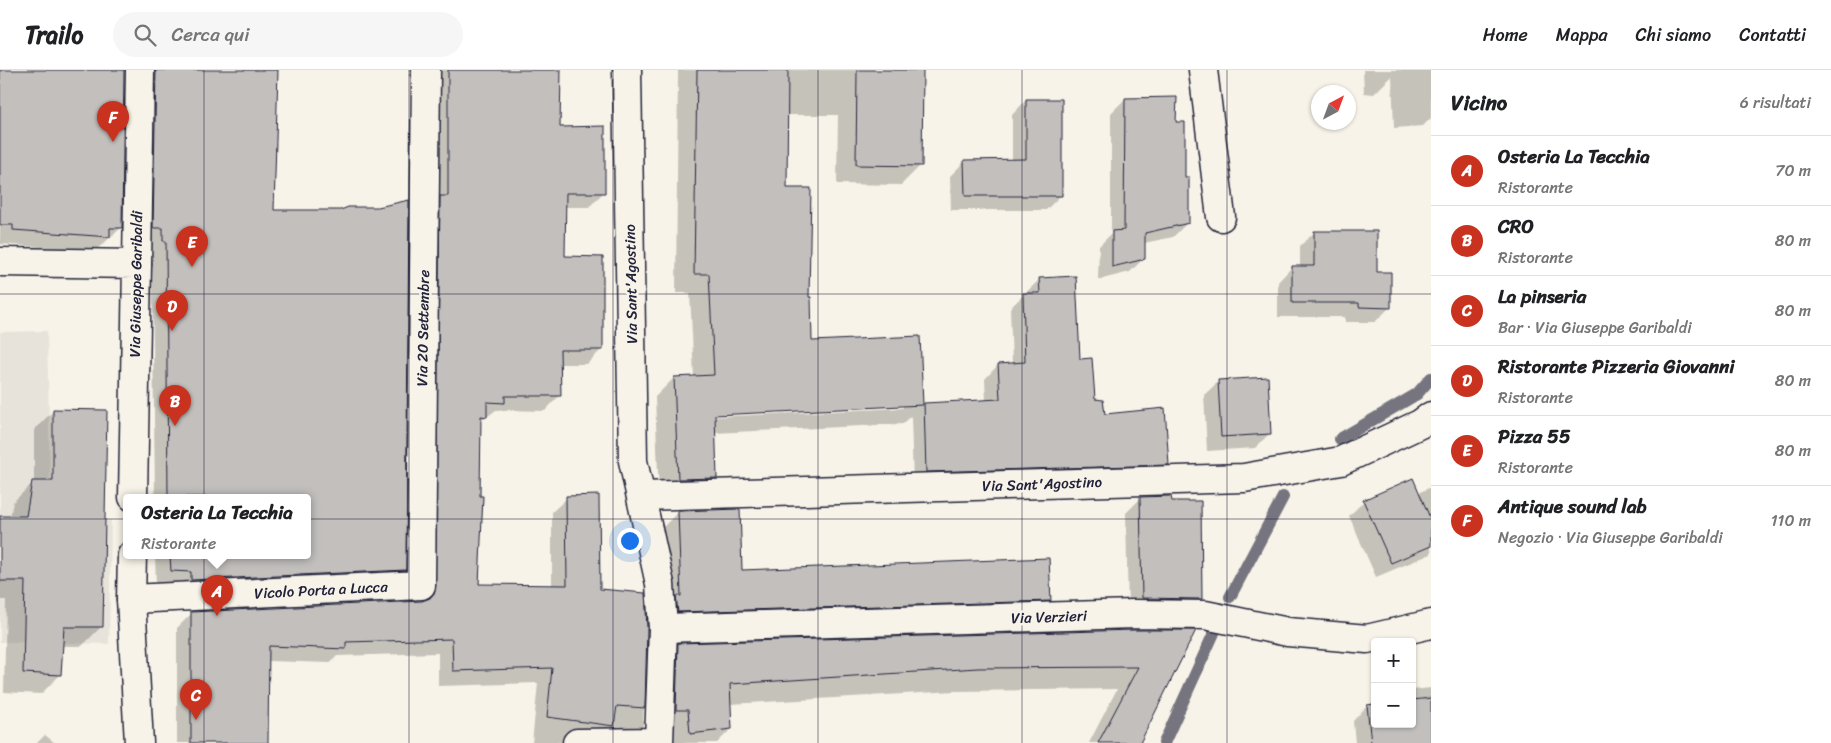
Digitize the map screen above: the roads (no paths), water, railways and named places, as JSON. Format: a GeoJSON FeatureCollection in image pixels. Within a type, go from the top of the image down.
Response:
{"type":"FeatureCollection","features":[{"type":"Feature","properties":{"kind":"street","name":"Via Giuseppe Garibaldi"},"geometry":{"type":"LineString","coordinates":[[133,494],[140,70]]}},
{"type":"Feature","properties":{"kind":"street","name":"Via 20 Settembre"},"geometry":{"type":"LineString","coordinates":[[421,585],[426,70]]}},
{"type":"Feature","properties":{"kind":"street","name":"Via Sant'Agostino"},"geometry":{"type":"LineString","coordinates":[[577,743],[659,742],[663,628],[660,584],[633,460],[627,70]]}},
{"type":"Feature","properties":{"kind":"street"},"geometry":{"type":"LineString","coordinates":[[1202,70],[1221,217]]}},
{"type":"Feature","properties":{"kind":"street"},"geometry":{"type":"LineString","coordinates":[[0,262],[137,264]]}},
{"type":"Feature","properties":{"kind":"street","name":"Via Sant'Agostino"},"geometry":{"type":"LineString","coordinates":[[641,496],[1244,478],[1341,461],[1420,424],[1431,416]]}},
{"type":"Feature","properties":{"kind":"street"},"geometry":{"type":"LineString","coordinates":[[132,559],[131,599],[139,743]]}},
{"type":"Feature","properties":{"kind":"street","name":"Vicolo Porta a Lucca"},"geometry":{"type":"LineString","coordinates":[[131,599],[421,585]]}},
{"type":"Feature","properties":{"kind":"street","name":"Via Verzieri"},"geometry":{"type":"LineString","coordinates":[[663,628],[1134,614],[1205,615],[1288,632],[1367,639],[1431,624]]}},
{"type":"Feature","properties":{"kind":"waterway"},"geometry":{"type":"LineString","coordinates":[[1340,439],[1417,394],[1431,378]]}},
{"type":"Feature","properties":{"kind":"waterway"},"geometry":{"type":"LineString","coordinates":[[1230,597],[1283,497]]}},
{"type":"Feature","properties":{"kind":"waterway"},"geometry":{"type":"LineString","coordinates":[[1164,743],[1214,633]]}},
{"type":"Feature","properties":{"kind":"place","name":"Antique sound lab"},"geometry":{"type":"Point","coordinates":[113,142]}},
{"type":"Feature","properties":{"kind":"place","name":"Pizza 55"},"geometry":{"type":"Point","coordinates":[192,267]}},
{"type":"Feature","properties":{"kind":"place","name":"Ristorante Pizzeria Giovanni"},"geometry":{"type":"Point","coordinates":[172,331]}},
{"type":"Feature","properties":{"kind":"place","name":"CRO"},"geometry":{"type":"Point","coordinates":[175,426]}},
{"type":"Feature","properties":{"kind":"place","name":"Osteria La Tecchia"},"geometry":{"type":"Point","coordinates":[217,616]}},
{"type":"Feature","properties":{"kind":"place","name":"La pinseria"},"geometry":{"type":"Point","coordinates":[196,720]}}]}
